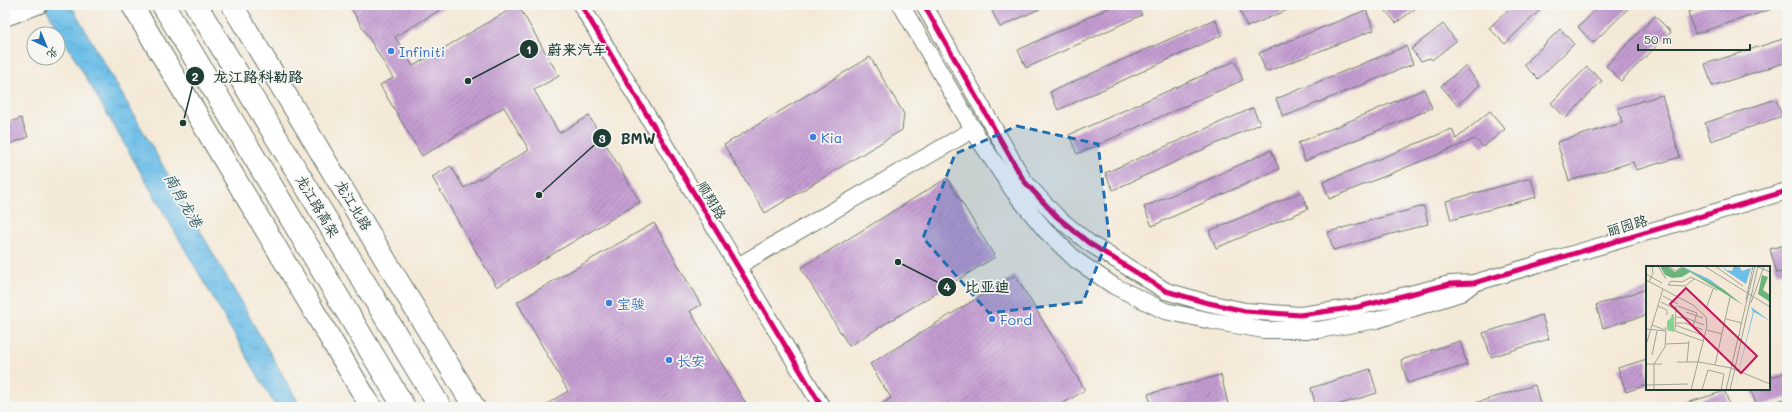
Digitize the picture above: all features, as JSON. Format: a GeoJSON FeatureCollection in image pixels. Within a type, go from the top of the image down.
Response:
{"type":"FeatureCollection","features":[{"type":"Feature","properties":{"kind":"highway","name":"龙江路高架"},"geometry":{"type":"LineString","coordinates":[[163,5],[404,407]]}},
{"type":"Feature","properties":{"kind":"highway","name":"龙江路高架"},"geometry":{"type":"LineString","coordinates":[[196,5],[440,407]]}},
{"type":"Feature","properties":{"kind":"highway"},"geometry":{"type":"LineString","coordinates":[[342,246],[453,407]]}},
{"type":"Feature","properties":{"kind":"highway"},"geometry":{"type":"LineString","coordinates":[[317,260],[393,407]]}},
{"type":"Feature","properties":{"kind":"main road"},"geometry":{"type":"LineString","coordinates":[[132,5],[371,407]]}},
{"type":"Feature","properties":{"kind":"main road","name":"龙江北路"},"geometry":{"type":"LineString","coordinates":[[232,5],[474,407]]}},
{"type":"Feature","properties":{"kind":"street"},"geometry":{"type":"LineString","coordinates":[[5,18],[39,5]]}},
{"type":"Feature","properties":{"kind":"street","name":"顺翔路"},"geometry":{"type":"LineString","coordinates":[[581,5],[822,407]]}},
{"type":"Feature","properties":{"kind":"street"},"geometry":{"type":"LineString","coordinates":[[901,5],[974,129],[1014,192],[1046,231],[1076,260],[1114,286],[1164,311],[1264,330],[1318,330],[1377,320],[1461,293],[1474,282]]}},
{"type":"Feature","properties":{"kind":"street"},"geometry":{"type":"LineString","coordinates":[[924,5],[1024,181],[1056,216],[1089,243],[1166,291],[1204,302],[1245,311],[1300,315],[1358,307],[1450,284],[1474,282]]}},
{"type":"Feature","properties":{"kind":"street"},"geometry":{"type":"LineString","coordinates":[[738,266],[974,129]]}},
{"type":"Feature","properties":{"kind":"street","name":"丽园路"},"geometry":{"type":"LineString","coordinates":[[1474,282],[1787,191]]}},
{"type":"Feature","properties":{"kind":"highlighted area"},"geometry":{"type":"Polygon","coordinates":[[[1017,126],[1098,144],[1109,236],[1083,302],[989,313],[923,238],[955,154],[1017,126]]]}},
{"type":"Feature","properties":{"kind":"water"},"geometry":{"type":"Polygon","coordinates":[[[44,5],[71,5],[301,407],[276,407],[66,43],[66,26],[56,26],[44,5]]]}},
{"type":"Feature","properties":{"kind":"building"},"geometry":{"type":"Polygon","coordinates":[[[349,5],[448,5],[395,37],[413,66],[518,5],[559,76],[534,90],[559,133],[589,116],[640,202],[497,287],[432,177],[451,166],[464,188],[529,150],[504,107],[422,156],[380,85],[393,78],[349,5]]]}},
{"type":"Feature","properties":{"kind":"building"},"geometry":{"type":"Polygon","coordinates":[[[1005,5],[1048,5],[1000,27],[992,11],[1005,5]]]}},
{"type":"Feature","properties":{"kind":"building"},"geometry":{"type":"Polygon","coordinates":[[[1115,5],[1137,5],[1142,15],[1026,68],[1018,50],[1115,5]]]}},
{"type":"Feature","properties":{"kind":"building"},"geometry":{"type":"Polygon","coordinates":[[[1252,5],[1299,5],[1247,27],[1240,10],[1252,5]]]}},
{"type":"Feature","properties":{"kind":"building"},"geometry":{"type":"Polygon","coordinates":[[[1381,5],[1420,5],[1396,23],[1381,5]]]}},
{"type":"Feature","properties":{"kind":"building"},"geometry":{"type":"Polygon","coordinates":[[[1513,5],[1545,5],[1505,44],[1489,28],[1513,5]]]}},
{"type":"Feature","properties":{"kind":"building"},"geometry":{"type":"Polygon","coordinates":[[[1601,5],[1632,5],[1593,43],[1578,27],[1601,5]]]}},
{"type":"Feature","properties":{"kind":"building"},"geometry":{"type":"Polygon","coordinates":[[[1710,5],[1778,5],[1778,7],[1695,34],[1688,12],[1710,5]]]}},
{"type":"Feature","properties":{"kind":"building"},"geometry":{"type":"Polygon","coordinates":[[[1366,10],[1374,30],[1266,72],[1259,53],[1366,10]]]}},
{"type":"Feature","properties":{"kind":"building"},"geometry":{"type":"Polygon","coordinates":[[[1655,16],[1671,32],[1621,81],[1606,66],[1655,16]]]}},
{"type":"Feature","properties":{"kind":"building"},"geometry":{"type":"Polygon","coordinates":[[[1215,19],[1222,35],[1058,110],[1050,92],[1215,19]]]}},
{"type":"Feature","properties":{"kind":"building"},"geometry":{"type":"Polygon","coordinates":[[[1443,24],[1456,41],[1432,60],[1430,58],[1421,61],[1411,49],[1443,24]]]}},
{"type":"Feature","properties":{"kind":"building"},"geometry":{"type":"Polygon","coordinates":[[[1560,29],[1574,44],[1538,79],[1524,65],[1560,29]]]}},
{"type":"Feature","properties":{"kind":"building"},"geometry":{"type":"Polygon","coordinates":[[[1783,39],[1787,52],[1787,62],[1712,86],[1705,64],[1783,39]]]}},
{"type":"Feature","properties":{"kind":"building"},"geometry":{"type":"Polygon","coordinates":[[[1406,46],[1413,64],[1283,117],[1276,99],[1406,46]]]}},
{"type":"Feature","properties":{"kind":"building","name":"Kia"},"geometry":{"type":"Polygon","coordinates":[[[870,57],[904,114],[902,130],[765,213],[724,145],[870,57]]]}},
{"type":"Feature","properties":{"kind":"building"},"geometry":{"type":"Polygon","coordinates":[[[1235,61],[1243,80],[1077,154],[1069,135],[1235,61]]]}},
{"type":"Feature","properties":{"kind":"building"},"geometry":{"type":"Polygon","coordinates":[[[1465,66],[1480,85],[1457,105],[1441,86],[1465,66]]]}},
{"type":"Feature","properties":{"kind":"building"},"geometry":{"type":"Polygon","coordinates":[[[1587,67],[1602,81],[1566,118],[1551,103],[1587,67]]]}},
{"type":"Feature","properties":{"kind":"building"},"geometry":{"type":"Polygon","coordinates":[[[1424,89],[1432,108],[1305,161],[1298,143],[1424,89]]]}},
{"type":"Feature","properties":{"kind":"building"},"geometry":{"type":"Polygon","coordinates":[[[1662,95],[1680,157],[1636,170],[1633,162],[1569,181],[1557,142],[1622,123],[1618,108],[1662,95]]]}},
{"type":"Feature","properties":{"kind":"building"},"geometry":{"type":"Polygon","coordinates":[[[1776,99],[1782,116],[1711,141],[1705,123],[1776,99]]]}},
{"type":"Feature","properties":{"kind":"building"},"geometry":{"type":"Polygon","coordinates":[[[1253,108],[1260,124],[1113,190],[1105,173],[1253,108]]]}},
{"type":"Feature","properties":{"kind":"building"},"geometry":{"type":"Polygon","coordinates":[[[1490,111],[1505,129],[1483,147],[1475,139],[1329,199],[1323,182],[1452,129],[1456,139],[1490,111]]]}},
{"type":"Feature","properties":{"kind":"building"},"geometry":{"type":"Polygon","coordinates":[[[21,118],[28,137],[5,146],[5,124],[21,118]]]}},
{"type":"Feature","properties":{"kind":"building"},"geometry":{"type":"Polygon","coordinates":[[[1271,150],[1279,169],[1152,226],[1144,207],[1205,181],[1271,150]]]}},
{"type":"Feature","properties":{"kind":"building"},"geometry":{"type":"Polygon","coordinates":[[[947,178],[995,257],[849,346],[801,268],[947,178]]]}},
{"type":"Feature","properties":{"kind":"building"},"geometry":{"type":"Polygon","coordinates":[[[1531,178],[1536,197],[1451,220],[1446,201],[1531,178]]]}},
{"type":"Feature","properties":{"kind":"building"},"geometry":{"type":"Polygon","coordinates":[[[1301,192],[1308,209],[1216,248],[1209,231],[1301,192]]]}},
{"type":"Feature","properties":{"kind":"building"},"geometry":{"type":"Polygon","coordinates":[[[1424,206],[1428,224],[1333,250],[1328,232],[1424,206]]]}},
{"type":"Feature","properties":{"kind":"building"},"geometry":{"type":"Polygon","coordinates":[[[654,223],[701,305],[690,311],[748,407],[542,407],[568,391],[517,302],[654,223]]]}},
{"type":"Feature","properties":{"kind":"building"},"geometry":{"type":"Polygon","coordinates":[[[1787,244],[1787,270],[1777,273],[1770,249],[1787,244]]]}},
{"type":"Feature","properties":{"kind":"building","name":"Ford"},"geometry":{"type":"Polygon","coordinates":[[[1015,275],[1085,390],[1057,407],[877,407],[891,398],[870,364],[1015,275]]]}},
{"type":"Feature","properties":{"kind":"building"},"geometry":{"type":"Polygon","coordinates":[[[1646,289],[1646,315],[1603,328],[1596,305],[1646,289]]]}},
{"type":"Feature","properties":{"kind":"building"},"geometry":{"type":"Polygon","coordinates":[[[1542,315],[1549,339],[1491,357],[1483,333],[1542,315]]]}},
{"type":"Feature","properties":{"kind":"building"},"geometry":{"type":"Polygon","coordinates":[[[1460,341],[1467,365],[1408,383],[1401,360],[1460,341]]]}},
{"type":"Feature","properties":{"kind":"building"},"geometry":{"type":"Polygon","coordinates":[[[1646,359],[1646,385],[1626,392],[1618,368],[1646,359]]]}},
{"type":"Feature","properties":{"kind":"building"},"geometry":{"type":"Polygon","coordinates":[[[1370,369],[1377,393],[1331,407],[1316,407],[1311,388],[1370,369]]]}},
{"type":"Feature","properties":{"kind":"building"},"geometry":{"type":"Polygon","coordinates":[[[1787,372],[1787,398],[1757,407],[1751,390],[1770,390],[1770,378],[1787,372]]]}},
{"type":"Feature","properties":{"kind":"building"},"geometry":{"type":"Polygon","coordinates":[[[1221,375],[1228,404],[1215,407],[1152,407],[1148,394],[1221,375]]]}},
{"type":"Feature","properties":{"kind":"building"},"geometry":{"type":"Polygon","coordinates":[[[1535,385],[1541,407],[1472,407],[1472,404],[1535,385]]]}},
{"type":"Feature","properties":{"kind":"building"},"geometry":{"type":"Polygon","coordinates":[[[1725,391],[1730,407],[1684,407],[1683,404],[1725,391]]]}},
{"type":"Feature","properties":{"kind":"cycle path"},"geometry":{"type":"LineString","coordinates":[[581,5],[822,407]]}},
{"type":"Feature","properties":{"kind":"cycle path"},"geometry":{"type":"LineString","coordinates":[[924,5],[1024,181],[1056,216],[1089,243],[1166,291],[1204,302],[1245,311],[1300,315],[1358,307],[1450,284],[1474,283],[1787,191]]}},
{"type":"Feature","properties":{"kind":"place","name":"Infiniti"},"geometry":{"type":"Point","coordinates":[391,51]}},
{"type":"Feature","properties":{"kind":"place","name":"蔚来汽车"},"geometry":{"type":"Point","coordinates":[468,81]}},
{"type":"Feature","properties":{"kind":"place","name":"龙江路科勒路"},"geometry":{"type":"Point","coordinates":[183,123]}},
{"type":"Feature","properties":{"kind":"place","name":"Kia"},"geometry":{"type":"Point","coordinates":[813,137]}},
{"type":"Feature","properties":{"kind":"place","name":"BMW"},"geometry":{"type":"Point","coordinates":[539,195]}},
{"type":"Feature","properties":{"kind":"place","name":"比亚迪"},"geometry":{"type":"Point","coordinates":[898,262]}},
{"type":"Feature","properties":{"kind":"place","name":"宝骏"},"geometry":{"type":"Point","coordinates":[609,303]}},
{"type":"Feature","properties":{"kind":"place","name":"Ford"},"geometry":{"type":"Point","coordinates":[992,319]}},
{"type":"Feature","properties":{"kind":"place","name":"长安"},"geometry":{"type":"Point","coordinates":[669,360]}},
{"type":"Feature","properties":{"kind":"water label","name":"南肖龙港"},"geometry":{"type":"Point","coordinates":[184,200]}}]}
